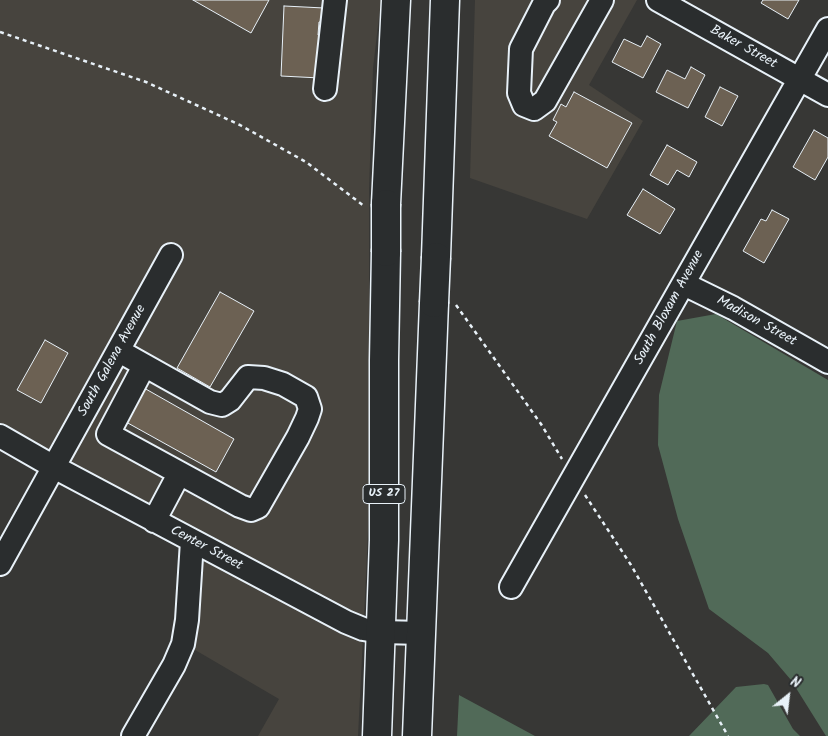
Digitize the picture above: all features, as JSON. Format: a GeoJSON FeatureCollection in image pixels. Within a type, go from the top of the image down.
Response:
{"type":"FeatureCollection","features":[{"type":"Feature","properties":{"kind":"highway","name":"US 27"},"geometry":{"type":"LineString","coordinates":[[377,736],[384,540],[386,204],[396,0]]}},
{"type":"Feature","properties":{"kind":"highway"},"geometry":{"type":"LineString","coordinates":[[417,736],[445,0]]}},
{"type":"Feature","properties":{"kind":"street"},"geometry":{"type":"LineString","coordinates":[[325,89],[335,0]]}},
{"type":"Feature","properties":{"kind":"street"},"geometry":{"type":"LineString","coordinates":[[548,0],[544,4],[521,49],[519,93],[524,105],[534,109],[545,101],[594,3]]}},
{"type":"Feature","properties":{"kind":"street","name":"Baker Street"},"geometry":{"type":"LineString","coordinates":[[658,0],[828,95]]}},
{"type":"Feature","properties":{"kind":"street","name":"South Bloxam Avenue"},"geometry":{"type":"LineString","coordinates":[[511,587],[828,29]]}},
{"type":"Feature","properties":{"kind":"street","name":"South Galena Avenue"},"geometry":{"type":"LineString","coordinates":[[0,564],[171,256]]}},
{"type":"Feature","properties":{"kind":"street","name":"Madison Street"},"geometry":{"type":"LineString","coordinates":[[684,284],[733,308],[828,362]]}},
{"type":"Feature","properties":{"kind":"street"},"geometry":{"type":"LineString","coordinates":[[119,351],[210,402],[222,405],[230,400],[248,377],[264,378],[283,384],[306,397],[310,409],[298,437],[258,507],[250,510],[240,506],[108,434],[144,366]]}},
{"type":"Feature","properties":{"kind":"street","name":"Center Street"},"geometry":{"type":"LineString","coordinates":[[0,436],[154,521],[346,622],[381,632],[422,633]]}},
{"type":"Feature","properties":{"kind":"street"},"geometry":{"type":"LineString","coordinates":[[154,521],[179,474]]}},
{"type":"Feature","properties":{"kind":"street"},"geometry":{"type":"LineString","coordinates":[[133,736],[174,666],[183,644],[187,620],[192,541]]}},
{"type":"Feature","properties":{"kind":"shaded area"},"geometry":{"type":"Polygon","coordinates":[[[0,0],[381,0],[373,68],[369,191],[369,509],[364,619],[66,463],[182,252],[169,244],[52,455],[0,426],[0,0]]]}},
{"type":"Feature","properties":{"kind":"shaded area"},"geometry":{"type":"Polygon","coordinates":[[[475,0],[637,0],[589,85],[643,121],[587,219],[470,178],[475,0]]]}},
{"type":"Feature","properties":{"kind":"shaded area"},"geometry":{"type":"Polygon","coordinates":[[[204,558],[363,637],[358,736],[258,736],[279,699],[190,647],[196,595],[204,558]]]}},
{"type":"Feature","properties":{"kind":"green space"},"geometry":{"type":"Polygon","coordinates":[[[716,314],[828,380],[828,736],[826,736],[791,680],[768,653],[709,609],[678,519],[658,445],[659,395],[677,321],[716,314]]]}},
{"type":"Feature","properties":{"kind":"green space"},"geometry":{"type":"Polygon","coordinates":[[[768,685],[793,729],[800,736],[689,736],[736,687],[768,685]]]}},
{"type":"Feature","properties":{"kind":"green space"},"geometry":{"type":"Polygon","coordinates":[[[459,695],[535,736],[457,736],[459,695]]]}},
{"type":"Feature","properties":{"kind":"building"},"geometry":{"type":"Polygon","coordinates":[[[193,0],[269,0],[251,33],[193,0]]]}},
{"type":"Feature","properties":{"kind":"building"},"geometry":{"type":"Polygon","coordinates":[[[763,0],[799,0],[788,19],[761,3],[763,0]]]}},
{"type":"Feature","properties":{"kind":"building"},"geometry":{"type":"Polygon","coordinates":[[[284,6],[324,8],[323,22],[319,22],[318,35],[323,35],[322,51],[318,50],[317,63],[320,78],[281,76],[284,6]]]}},
{"type":"Feature","properties":{"kind":"building"},"geometry":{"type":"Polygon","coordinates":[[[647,36],[661,44],[643,78],[612,62],[624,39],[641,47],[647,36]]]}},
{"type":"Feature","properties":{"kind":"building"},"geometry":{"type":"Polygon","coordinates":[[[691,67],[705,75],[688,108],[656,92],[667,70],[685,79],[691,67]]]}},
{"type":"Feature","properties":{"kind":"building"},"geometry":{"type":"Polygon","coordinates":[[[720,87],[738,96],[722,126],[705,117],[720,87]]]}},
{"type":"Feature","properties":{"kind":"building"},"geometry":{"type":"Polygon","coordinates":[[[574,92],[632,123],[607,168],[549,136],[557,122],[553,120],[561,104],[566,107],[574,92]]]}},
{"type":"Feature","properties":{"kind":"building"},"geometry":{"type":"Polygon","coordinates":[[[814,130],[828,138],[828,157],[815,180],[793,167],[814,130]]]}},
{"type":"Feature","properties":{"kind":"building"},"geometry":{"type":"Polygon","coordinates":[[[667,145],[697,162],[689,177],[677,170],[668,185],[650,175],[667,145]]]}},
{"type":"Feature","properties":{"kind":"building"},"geometry":{"type":"Polygon","coordinates":[[[643,189],[675,209],[660,234],[627,215],[643,189]]]}},
{"type":"Feature","properties":{"kind":"building"},"geometry":{"type":"Polygon","coordinates":[[[772,210],[789,219],[764,263],[743,251],[761,219],[766,221],[772,210]]]}},
{"type":"Feature","properties":{"kind":"building"},"geometry":{"type":"Polygon","coordinates":[[[220,292],[254,311],[210,387],[177,368],[220,292]]]}},
{"type":"Feature","properties":{"kind":"building"},"geometry":{"type":"Polygon","coordinates":[[[45,340],[68,353],[41,403],[17,390],[45,340]]]}},
{"type":"Feature","properties":{"kind":"building"},"geometry":{"type":"Polygon","coordinates":[[[144,388],[234,439],[216,472],[126,422],[144,388]]]}}]}
